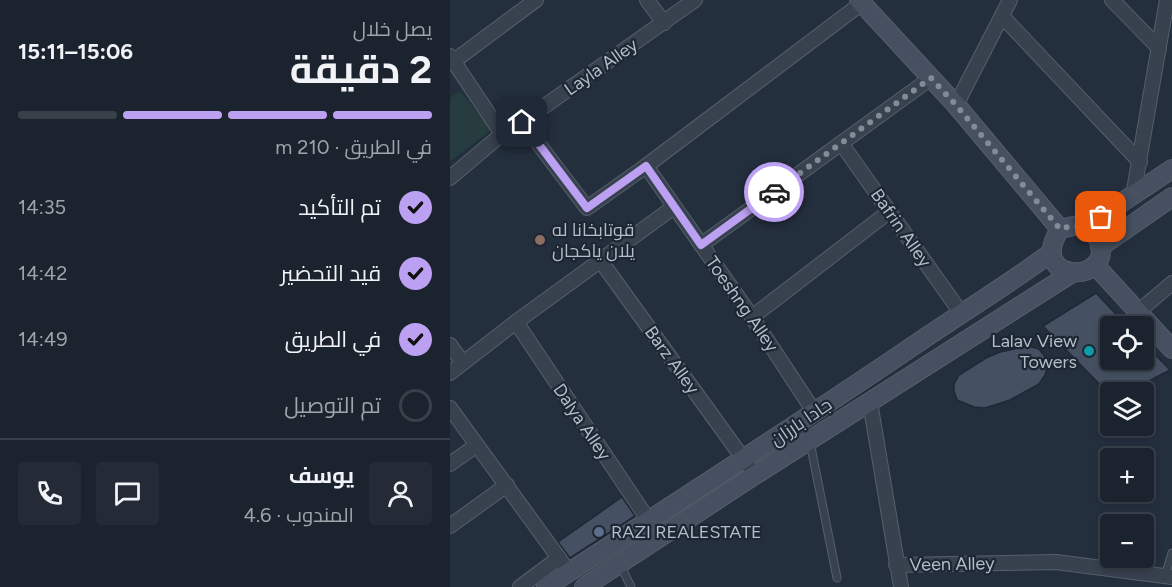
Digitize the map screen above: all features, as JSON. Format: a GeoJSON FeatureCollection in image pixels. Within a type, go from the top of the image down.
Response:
{"type":"FeatureCollection","features":[{"type":"Feature","properties":{"kind":"main road"},"geometry":{"type":"LineString","coordinates":[[860,2],[956,105],[1060,229]]}},
{"type":"Feature","properties":{"kind":"main road"},"geometry":{"type":"LineString","coordinates":[[1085,227],[1172,169]]}},
{"type":"Feature","properties":{"kind":"main road"},"geometry":{"type":"LineString","coordinates":[[1100,247],[1172,197]]}},
{"type":"Feature","properties":{"kind":"main road"},"geometry":{"type":"LineString","coordinates":[[1071,226],[1085,227],[1095,234],[1100,247],[1098,260],[1095,265],[1084,272],[1064,271],[1054,260],[1052,245],[1054,238],[1060,229],[1071,226]]}},
{"type":"Feature","properties":{"kind":"main road","name":"جادا بارزان"},"geometry":{"type":"LineString","coordinates":[[546,587],[564,565],[649,521],[815,413],[961,313],[1017,278],[1052,252]]}},
{"type":"Feature","properties":{"kind":"main road"},"geometry":{"type":"LineString","coordinates":[[1095,265],[1172,349]]}},
{"type":"Feature","properties":{"kind":"main road","name":"جادا بارزان"},"geometry":{"type":"LineString","coordinates":[[584,587],[1071,273]]}},
{"type":"Feature","properties":{"kind":"street"},"geometry":{"type":"LineString","coordinates":[[502,134],[452,58],[536,0]]}},
{"type":"Feature","properties":{"kind":"street"},"geometry":{"type":"LineString","coordinates":[[647,0],[664,23]]}},
{"type":"Feature","properties":{"kind":"street","name":"Layla Alley"},"geometry":{"type":"LineString","coordinates":[[450,178],[502,134],[695,0]]}},
{"type":"Feature","properties":{"kind":"street"},"geometry":{"type":"LineString","coordinates":[[956,105],[1010,0]]}},
{"type":"Feature","properties":{"kind":"street"},"geometry":{"type":"LineString","coordinates":[[1112,0],[1159,48]]}},
{"type":"Feature","properties":{"kind":"street"},"geometry":{"type":"LineString","coordinates":[[1133,196],[1167,0]]}},
{"type":"Feature","properties":{"kind":"street"},"geometry":{"type":"LineString","coordinates":[[522,122],[587,208],[646,166],[860,2]]}},
{"type":"Feature","properties":{"kind":"street"},"geometry":{"type":"LineString","coordinates":[[1002,15],[1140,162]]}},
{"type":"Feature","properties":{"kind":"street"},"geometry":{"type":"LineString","coordinates":[[701,245],[931,78]]}},
{"type":"Feature","properties":{"kind":"street","name":"Bafrin Alley"},"geometry":{"type":"LineString","coordinates":[[841,143],[961,313]]}},
{"type":"Feature","properties":{"kind":"street","name":"Toeshng Alley"},"geometry":{"type":"LineString","coordinates":[[646,166],[752,317],[815,413]]}},
{"type":"Feature","properties":{"kind":"street"},"geometry":{"type":"LineString","coordinates":[[450,373],[674,207]]}},
{"type":"Feature","properties":{"kind":"street"},"geometry":{"type":"LineString","coordinates":[[752,317],[890,211]]}},
{"type":"Feature","properties":{"kind":"street","name":"Barz Alley"},"geometry":{"type":"LineString","coordinates":[[600,260],[755,475]]}},
{"type":"Feature","properties":{"kind":"street"},"geometry":{"type":"LineString","coordinates":[[1138,312],[1172,283]]}},
{"type":"Feature","properties":{"kind":"street","name":"Dalya Alley"},"geometry":{"type":"LineString","coordinates":[[516,322],[649,521]]}},
{"type":"Feature","properties":{"kind":"street"},"geometry":{"type":"LineString","coordinates":[[450,345],[463,363]]}},
{"type":"Feature","properties":{"kind":"street","name":"Veen Alley"},"geometry":{"type":"LineString","coordinates":[[870,402],[896,566],[1056,562],[1168,577]]}},
{"type":"Feature","properties":{"kind":"street"},"geometry":{"type":"LineString","coordinates":[[450,408],[564,565],[520,587]]}},
{"type":"Feature","properties":{"kind":"street"},"geometry":{"type":"LineString","coordinates":[[450,464],[477,445]]}},
{"type":"Feature","properties":{"kind":"street"},"geometry":{"type":"LineString","coordinates":[[450,526],[507,485]]}},
{"type":"Feature","properties":{"kind":"street"},"geometry":{"type":"LineString","coordinates":[[896,566],[901,587]]}},
{"type":"Feature","properties":{"kind":"lane"},"geometry":{"type":"LineString","coordinates":[[810,441],[837,578]]}},
{"type":"Feature","properties":{"kind":"lane"},"geometry":{"type":"LineString","coordinates":[[1168,577],[1172,553]]}},
{"type":"Feature","properties":{"kind":"lane"},"geometry":{"type":"LineString","coordinates":[[620,564],[631,587]]}},
{"type":"Feature","properties":{"kind":"green space"},"geometry":{"type":"Polygon","coordinates":[[[460,91],[491,130],[450,161],[450,98],[460,91]]]}},
{"type":"Feature","properties":{"kind":"building","name":"Lalav View Towers"},"geometry":{"type":"Polygon","coordinates":[[[1096,293],[1118,316],[1100,316],[1100,370],[1154,370],[1154,353],[1170,370],[1147,382],[1100,382],[1100,385],[1043,326],[1096,293]]]}},
{"type":"Feature","properties":{"kind":"building","name":"Lalav View Towers"},"geometry":{"type":"Polygon","coordinates":[[[1028,346],[1039,349],[1048,365],[1039,384],[1010,400],[985,408],[974,407],[957,400],[954,384],[959,375],[1000,352],[1028,346]]]}},
{"type":"Feature","properties":{"kind":"building","name":"RAZI REALESTATE"},"geometry":{"type":"Polygon","coordinates":[[[622,497],[635,516],[570,558],[558,542],[622,497]]]}},
{"type":"Feature","properties":{"kind":"way so far"},"geometry":{"type":"LineString","coordinates":[[774,192],[931,78],[1060,229],[1078,225],[1085,227],[1101,217]]}},
{"type":"Feature","properties":{"kind":"place","name":"قوتابخانا له يلان ياكجان"},"geometry":{"type":"Point","coordinates":[540,240]}},
{"type":"Feature","properties":{"kind":"place","name":"Lalav View Towers"},"geometry":{"type":"Point","coordinates":[1089,351]}},
{"type":"Feature","properties":{"kind":"place","name":"RAZI REALESTATE"},"geometry":{"type":"Point","coordinates":[599,532]}},
{"type":"Feature","properties":{"kind":"route"},"geometry":{"type":"LineString","coordinates":[[522,122],[587,208],[646,166],[701,245],[774,192]]}}]}
